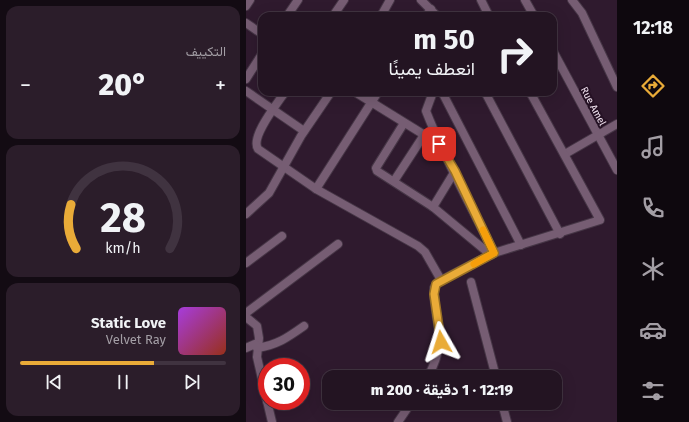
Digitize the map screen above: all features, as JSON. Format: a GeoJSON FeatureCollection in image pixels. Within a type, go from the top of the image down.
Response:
{"type":"FeatureCollection","features":[{"type":"Feature","properties":{"kind":"street"},"geometry":{"type":"LineString","coordinates":[[246,6],[250,0]]}},
{"type":"Feature","properties":{"kind":"street"},"geometry":{"type":"LineString","coordinates":[[290,12],[298,0]]}},
{"type":"Feature","properties":{"kind":"street"},"geometry":{"type":"LineString","coordinates":[[336,12],[344,0]]}},
{"type":"Feature","properties":{"kind":"street"},"geometry":{"type":"LineString","coordinates":[[382,12],[390,0]]}},
{"type":"Feature","properties":{"kind":"street"},"geometry":{"type":"LineString","coordinates":[[421,0],[428,12]]}},
{"type":"Feature","properties":{"kind":"street"},"geometry":{"type":"LineString","coordinates":[[481,0],[487,12]]}},
{"type":"Feature","properties":{"kind":"street"},"geometry":{"type":"LineString","coordinates":[[525,0],[532,12]]}},
{"type":"Feature","properties":{"kind":"street"},"geometry":{"type":"LineString","coordinates":[[572,0],[582,13],[617,87]]}},
{"type":"Feature","properties":{"kind":"street"},"geometry":{"type":"LineString","coordinates":[[246,23],[258,31]]}},
{"type":"Feature","properties":{"kind":"street","name":"Rue Amel"},"geometry":{"type":"LineString","coordinates":[[557,58],[617,170]]}},
{"type":"Feature","properties":{"kind":"street"},"geometry":{"type":"LineString","coordinates":[[246,79],[258,60]]}},
{"type":"Feature","properties":{"kind":"street"},"geometry":{"type":"LineString","coordinates":[[246,91],[304,131]]}},
{"type":"Feature","properties":{"kind":"street"},"geometry":{"type":"LineString","coordinates":[[282,96],[257,134],[256,146],[284,168],[316,188],[418,246],[425,252],[441,280]]}},
{"type":"Feature","properties":{"kind":"street"},"geometry":{"type":"LineString","coordinates":[[246,214],[269,193],[304,131],[328,96]]}},
{"type":"Feature","properties":{"kind":"street"},"geometry":{"type":"LineString","coordinates":[[362,96],[439,144]]}},
{"type":"Feature","properties":{"kind":"street"},"geometry":{"type":"LineString","coordinates":[[316,188],[376,96]]}},
{"type":"Feature","properties":{"kind":"street"},"geometry":{"type":"LineString","coordinates":[[431,96],[426,110],[439,144],[455,171],[493,254]]}},
{"type":"Feature","properties":{"kind":"street"},"geometry":{"type":"LineString","coordinates":[[444,96],[521,245]]}},
{"type":"Feature","properties":{"kind":"street"},"geometry":{"type":"LineString","coordinates":[[487,96],[560,234]]}},
{"type":"Feature","properties":{"kind":"street"},"geometry":{"type":"LineString","coordinates":[[431,370],[439,352],[441,342],[434,294],[436,284],[441,280],[493,254],[560,234],[600,220],[532,96]]}},
{"type":"Feature","properties":{"kind":"street"},"geometry":{"type":"LineString","coordinates":[[404,123],[376,168],[377,171],[433,207],[493,254]]}},
{"type":"Feature","properties":{"kind":"street"},"geometry":{"type":"LineString","coordinates":[[564,154],[617,124]]}},
{"type":"Feature","properties":{"kind":"street"},"geometry":{"type":"LineString","coordinates":[[394,181],[424,135]]}},
{"type":"Feature","properties":{"kind":"street"},"geometry":{"type":"LineString","coordinates":[[433,207],[455,171]]}},
{"type":"Feature","properties":{"kind":"street"},"geometry":{"type":"LineString","coordinates":[[246,263],[282,236]]}},
{"type":"Feature","properties":{"kind":"street"},"geometry":{"type":"LineString","coordinates":[[246,313],[338,244]]}},
{"type":"Feature","properties":{"kind":"street"},"geometry":{"type":"LineString","coordinates":[[471,282],[494,370]]}},
{"type":"Feature","properties":{"kind":"street"},"geometry":{"type":"LineString","coordinates":[[246,317],[257,326],[259,338],[257,348],[258,361]]}},
{"type":"Feature","properties":{"kind":"street"},"geometry":{"type":"LineString","coordinates":[[257,348],[276,344],[304,326]]}},
{"type":"Feature","properties":{"kind":"street"},"geometry":{"type":"LineString","coordinates":[[246,348],[255,344],[257,348]]}},
{"type":"Feature","properties":{"kind":"street"},"geometry":{"type":"LineString","coordinates":[[269,410],[272,422]]}},
{"type":"Feature","properties":{"kind":"street"},"geometry":{"type":"LineString","coordinates":[[398,422],[406,410]]}},
{"type":"Feature","properties":{"kind":"street"},"geometry":{"type":"LineString","coordinates":[[504,410],[507,422]]}},
{"type":"Feature","properties":{"kind":"slow traffic"},"geometry":{"type":"LineString","coordinates":[[474,264],[494,253],[483,230]]}},
{"type":"Feature","properties":{"kind":"route"},"geometry":{"type":"LineString","coordinates":[[439,144],[455,171],[494,253],[436,284],[434,294],[441,342]]}}]}
